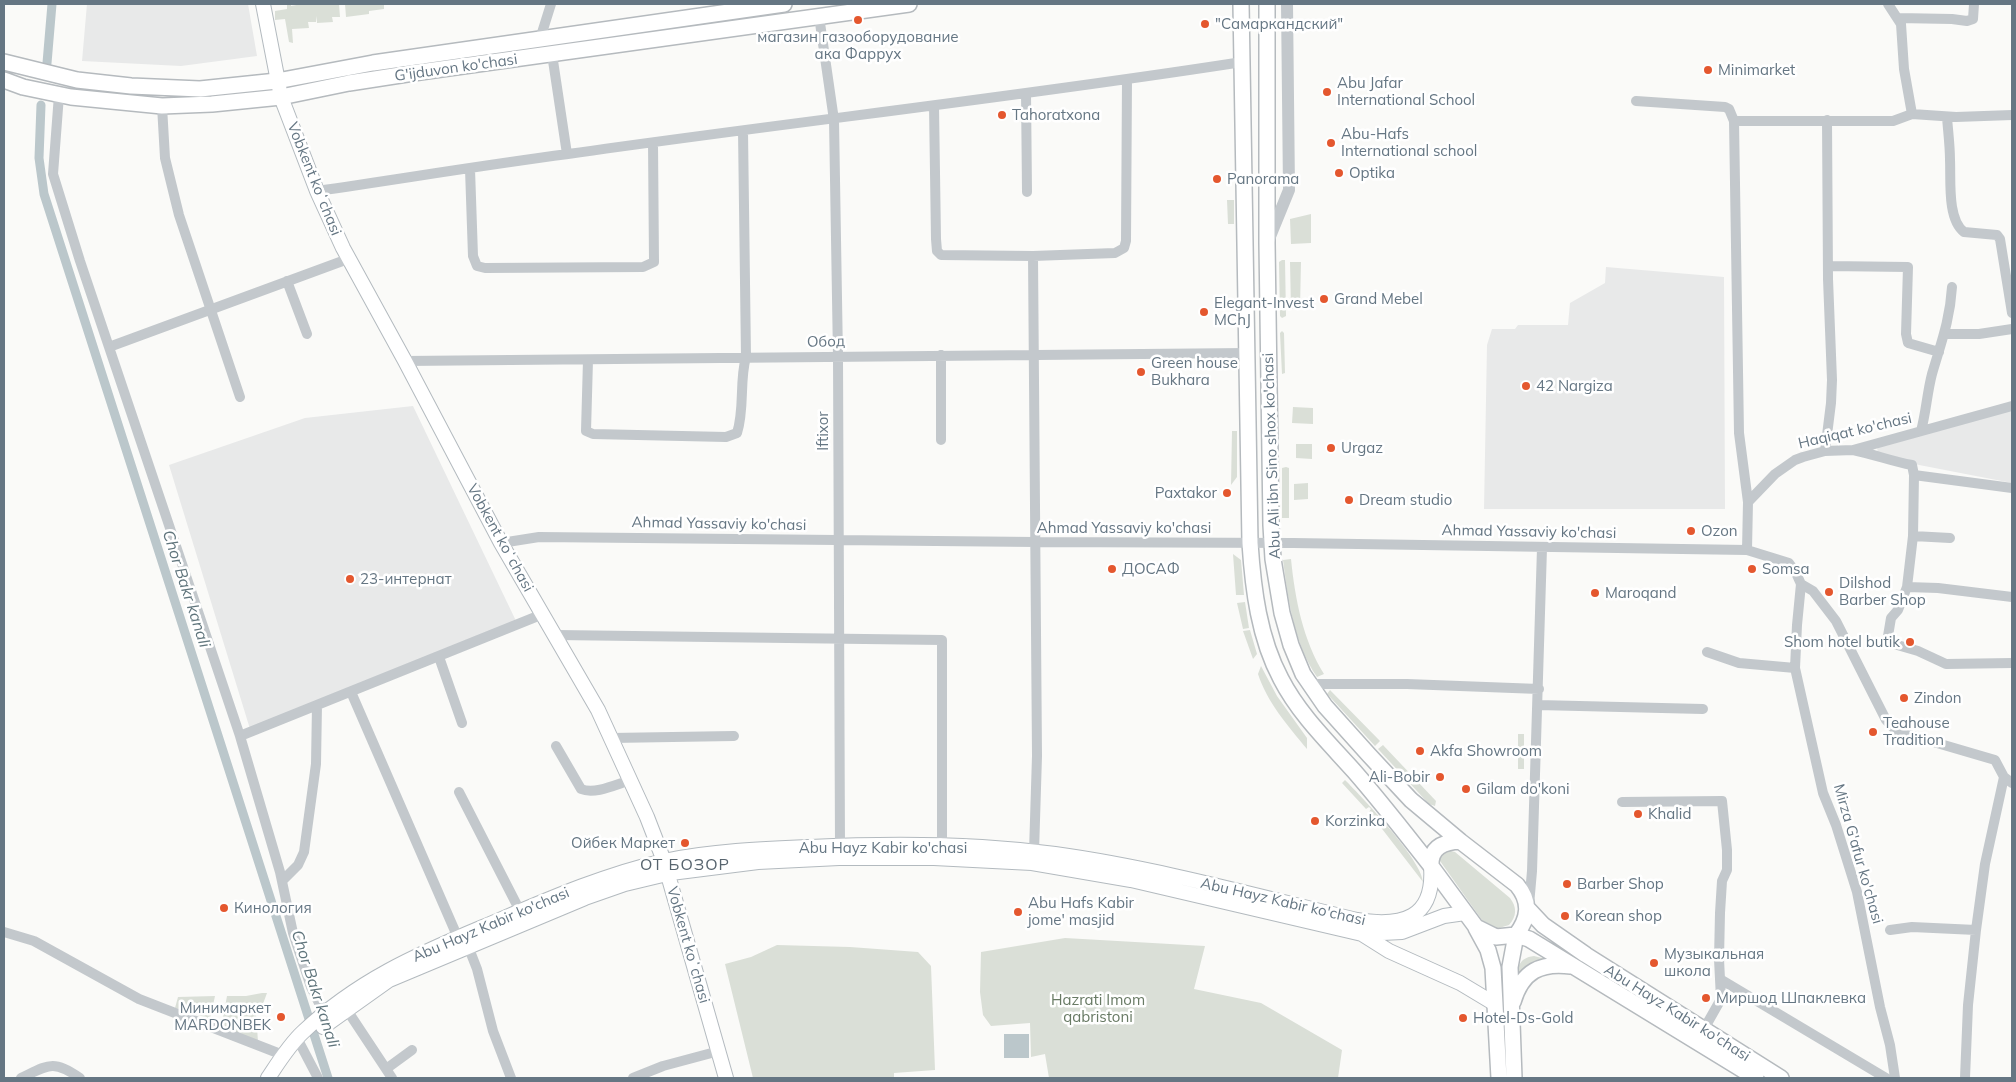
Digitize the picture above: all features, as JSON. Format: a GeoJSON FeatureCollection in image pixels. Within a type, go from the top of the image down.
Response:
{"type":"FeatureCollection","features":[{"type":"Feature","properties":{"kind":"main road","name":"Vobkent koʻchasi"},"geometry":{"type":"LineString","coordinates":[[263,4],[281,97],[317,191],[348,259],[406,361],[500,543],[556,635],[611,738],[631,780],[656,838],[726,1078]]}},
{"type":"Feature","properties":{"kind":"main road","name":"G'ijduvon ko'chasi"},"geometry":{"type":"LineString","coordinates":[[4,62],[77,80],[130,86],[200,89],[277,81],[373,63],[784,4]]}},
{"type":"Feature","properties":{"kind":"main road","name":"G'ijduvon ko'chasi"},"geometry":{"type":"LineString","coordinates":[[4,80],[23,87],[59,95],[162,106],[281,97],[349,84],[909,4]]}},
{"type":"Feature","properties":{"kind":"main road","name":"Abu Ali ibn Sino shox ko'chasi"},"geometry":{"type":"LineString","coordinates":[[1241,4],[1248,353],[1249,517],[1250,543],[1259,616],[1270,656],[1284,685],[1303,713],[1391,814],[1476,927]]}},
{"type":"Feature","properties":{"kind":"main road","name":"Abu Ali ibn Sino shox ko'chasi"},"geometry":{"type":"LineString","coordinates":[[1267,4],[1267,243],[1272,543],[1279,595],[1286,628],[1297,662],[1309,684],[1334,716],[1411,800],[1511,882]]}},
{"type":"Feature","properties":{"kind":"main road"},"geometry":{"type":"LineString","coordinates":[[1431,866],[1431,858],[1436,848],[1446,843],[1460,841]]}},
{"type":"Feature","properties":{"kind":"main road","name":"Abu Hayz Kabir ko'chasi"},"geometry":{"type":"LineString","coordinates":[[327,1016],[347,1010],[389,980],[520,911],[591,883],[770,849],[840,846],[942,846],[1034,852],[1127,866],[1280,907],[1362,934],[1402,932],[1444,916],[1465,913]]}},
{"type":"Feature","properties":{"kind":"main road","name":"Abu Hayz Kabir ko'chasi"},"geometry":{"type":"LineString","coordinates":[[327,1016],[373,978],[389,969],[665,868],[839,858],[981,860],[1032,863],[1378,923],[1400,921],[1417,913],[1427,899],[1431,888],[1431,866]]}},
{"type":"Feature","properties":{"kind":"main road","name":"Abu Hayz Kabir ko'chasi"},"geometry":{"type":"LineString","coordinates":[[1511,882],[1521,891],[1528,909],[1537,920],[1579,950],[1781,1078]]}},
{"type":"Feature","properties":{"kind":"main road"},"geometry":{"type":"LineString","coordinates":[[1514,1078],[1510,967],[1516,935],[1522,927],[1528,909]]}},
{"type":"Feature","properties":{"kind":"main road"},"geometry":{"type":"LineString","coordinates":[[1476,927],[1496,937],[1516,935]]}},
{"type":"Feature","properties":{"kind":"main road"},"geometry":{"type":"LineString","coordinates":[[1476,927],[1490,956],[1499,1078]]}},
{"type":"Feature","properties":{"kind":"main road"},"geometry":{"type":"LineString","coordinates":[[1362,934],[1389,951],[1460,983],[1495,1004]]}},
{"type":"Feature","properties":{"kind":"main road","name":"Abu Hayz Kabir ko'chasi"},"geometry":{"type":"LineString","coordinates":[[1516,935],[1529,939],[1576,967],[1756,1078]]}},
{"type":"Feature","properties":{"kind":"main road"},"geometry":{"type":"LineString","coordinates":[[1511,1021],[1517,992],[1530,974],[1546,965],[1576,967]]}},
{"type":"Feature","properties":{"kind":"main road"},"geometry":{"type":"LineString","coordinates":[[268,1078],[283,1055],[327,1016]]}},
{"type":"Feature","properties":{"kind":"street"},"geometry":{"type":"LineString","coordinates":[[540,39],[551,4]]}},
{"type":"Feature","properties":{"kind":"street"},"geometry":{"type":"LineString","coordinates":[[1267,243],[1289,190],[1287,4]]}},
{"type":"Feature","properties":{"kind":"street"},"geometry":{"type":"LineString","coordinates":[[1888,4],[1901,24],[1908,100],[1912,114]]}},
{"type":"Feature","properties":{"kind":"street"},"geometry":{"type":"LineString","coordinates":[[1898,18],[1967,21],[1974,19],[1974,4]]}},
{"type":"Feature","properties":{"kind":"street","name":"Iftixor"},"geometry":{"type":"LineString","coordinates":[[819,16],[834,120],[838,357],[840,846]]}},
{"type":"Feature","properties":{"kind":"street"},"geometry":{"type":"LineString","coordinates":[[552,54],[567,154]]}},
{"type":"Feature","properties":{"kind":"street"},"geometry":{"type":"LineString","coordinates":[[317,191],[567,154],[834,120],[1242,62]]}},
{"type":"Feature","properties":{"kind":"street"},"geometry":{"type":"LineString","coordinates":[[934,106],[938,251],[941,255],[1033,256],[1115,253],[1124,248],[1126,241],[1127,79]]}},
{"type":"Feature","properties":{"kind":"street"},"geometry":{"type":"LineString","coordinates":[[1026,93],[1027,192]]}},
{"type":"Feature","properties":{"kind":"street"},"geometry":{"type":"LineString","coordinates":[[59,95],[53,174],[80,261],[240,736],[282,881],[293,933],[311,987],[327,1016]]}},
{"type":"Feature","properties":{"kind":"street"},"geometry":{"type":"LineString","coordinates":[[1636,101],[1725,107],[1729,109],[1734,121],[1739,433],[1748,502],[1747,550],[1789,563],[1801,584],[1813,591],[1836,621],[1886,720],[1896,731],[1994,760],[2008,780],[1985,864],[1968,1005],[1965,1078]]}},
{"type":"Feature","properties":{"kind":"street"},"geometry":{"type":"LineString","coordinates":[[162,106],[165,158],[179,215],[209,310],[240,397]]}},
{"type":"Feature","properties":{"kind":"street"},"geometry":{"type":"LineString","coordinates":[[1734,121],[1893,121],[1912,114],[1947,117],[2012,115]]}},
{"type":"Feature","properties":{"kind":"street"},"geometry":{"type":"LineString","coordinates":[[1947,117],[1950,162],[1949,190],[1958,225],[1964,232],[1997,235],[2000,239],[2012,313]]}},
{"type":"Feature","properties":{"kind":"street"},"geometry":{"type":"LineString","coordinates":[[1825,451],[1832,380],[1826,120]]}},
{"type":"Feature","properties":{"kind":"street"},"geometry":{"type":"LineString","coordinates":[[588,360],[586,431],[593,434],[726,437],[737,433],[742,419],[741,383],[746,357],[743,131]]}},
{"type":"Feature","properties":{"kind":"street"},"geometry":{"type":"LineString","coordinates":[[470,169],[473,256],[477,266],[485,268],[643,267],[654,262],[653,143]]}},
{"type":"Feature","properties":{"kind":"street"},"geometry":{"type":"LineString","coordinates":[[1033,256],[1037,756],[1034,852]]}},
{"type":"Feature","properties":{"kind":"street"},"geometry":{"type":"LineString","coordinates":[[109,347],[348,259]]}},
{"type":"Feature","properties":{"kind":"street"},"geometry":{"type":"LineString","coordinates":[[1828,266],[1908,267],[1906,334],[1908,343],[1939,352]]}},
{"type":"Feature","properties":{"kind":"street"},"geometry":{"type":"LineString","coordinates":[[287,281],[307,334]]}},
{"type":"Feature","properties":{"kind":"street"},"geometry":{"type":"LineString","coordinates":[[1921,432],[1932,376],[1945,334],[1952,288]]}},
{"type":"Feature","properties":{"kind":"street"},"geometry":{"type":"LineString","coordinates":[[1945,334],[1979,334],[2012,329]]}},
{"type":"Feature","properties":{"kind":"street","name":"Обод"},"geometry":{"type":"LineString","coordinates":[[406,361],[1248,353]]}},
{"type":"Feature","properties":{"kind":"street"},"geometry":{"type":"LineString","coordinates":[[941,355],[941,440]]}},
{"type":"Feature","properties":{"kind":"street","name":"Haqiqat ko'chasi"},"geometry":{"type":"LineString","coordinates":[[1748,502],[1775,474],[1803,457],[1825,451],[1853,450],[2012,406]]}},
{"type":"Feature","properties":{"kind":"street"},"geometry":{"type":"LineString","coordinates":[[1853,450],[1872,454],[1886,460],[1912,465],[1914,475],[1913,536],[1907,587],[1898,610],[1891,618],[1887,642],[1918,651],[1946,664],[2012,663]]}},
{"type":"Feature","properties":{"kind":"street"},"geometry":{"type":"LineString","coordinates":[[1914,475],[2012,488]]}},
{"type":"Feature","properties":{"kind":"street"},"geometry":{"type":"LineString","coordinates":[[1913,536],[1950,538]]}},
{"type":"Feature","properties":{"kind":"street","name":"Ahmad Yassaviy ko'chasi"},"geometry":{"type":"LineString","coordinates":[[500,543],[539,537],[1272,543],[1747,550]]}},
{"type":"Feature","properties":{"kind":"street"},"geometry":{"type":"LineString","coordinates":[[1528,909],[1532,867],[1539,689],[1542,548]]}},
{"type":"Feature","properties":{"kind":"street","name":"Mirza G'afur ko'chasi"},"geometry":{"type":"LineString","coordinates":[[1801,584],[1795,668],[1823,793],[1836,826],[1857,892],[1880,1007],[1890,1045],[1895,1078]]}},
{"type":"Feature","properties":{"kind":"street"},"geometry":{"type":"LineString","coordinates":[[1907,587],[1938,588],[2012,597]]}},
{"type":"Feature","properties":{"kind":"street"},"geometry":{"type":"LineString","coordinates":[[240,736],[544,614]]}},
{"type":"Feature","properties":{"kind":"street"},"geometry":{"type":"LineString","coordinates":[[556,635],[942,640],[942,846]]}},
{"type":"Feature","properties":{"kind":"street"},"geometry":{"type":"LineString","coordinates":[[1708,652],[1739,663],[1795,668]]}},
{"type":"Feature","properties":{"kind":"street"},"geometry":{"type":"LineString","coordinates":[[440,657],[462,723]]}},
{"type":"Feature","properties":{"kind":"street"},"geometry":{"type":"LineString","coordinates":[[1309,684],[1407,684],[1539,689]]}},
{"type":"Feature","properties":{"kind":"street"},"geometry":{"type":"LineString","coordinates":[[351,692],[463,942],[477,969],[494,1031],[510,1078]]}},
{"type":"Feature","properties":{"kind":"street"},"geometry":{"type":"LineString","coordinates":[[282,881],[298,865],[304,852],[316,764],[317,705]]}},
{"type":"Feature","properties":{"kind":"street"},"geometry":{"type":"LineString","coordinates":[[1538,705],[1703,710]]}},
{"type":"Feature","properties":{"kind":"street"},"geometry":{"type":"LineString","coordinates":[[611,738],[734,736]]}},
{"type":"Feature","properties":{"kind":"street"},"geometry":{"type":"LineString","coordinates":[[556,746],[581,789],[586,791],[593,790],[631,780]]}},
{"type":"Feature","properties":{"kind":"street"},"geometry":{"type":"LineString","coordinates":[[459,792],[520,911]]}},
{"type":"Feature","properties":{"kind":"street"},"geometry":{"type":"LineString","coordinates":[[1622,802],[1722,801],[1727,870],[1722,881],[1720,913],[1721,999],[1704,1029]]}},
{"type":"Feature","properties":{"kind":"street"},"geometry":{"type":"LineString","coordinates":[[1511,882],[1524,879],[1532,867]]}},
{"type":"Feature","properties":{"kind":"street"},"geometry":{"type":"LineString","coordinates":[[1890,930],[1912,928],[1976,930]]}},
{"type":"Feature","properties":{"kind":"street"},"geometry":{"type":"LineString","coordinates":[[4,932],[34,941],[139,1000],[283,1055]]}},
{"type":"Feature","properties":{"kind":"street"},"geometry":{"type":"LineString","coordinates":[[1720,979],[1886,1078]]}},
{"type":"Feature","properties":{"kind":"street"},"geometry":{"type":"LineString","coordinates":[[347,1010],[392,1078]]}},
{"type":"Feature","properties":{"kind":"street"},"geometry":{"type":"LineString","coordinates":[[301,1039],[318,1078]]}},
{"type":"Feature","properties":{"kind":"street"},"geometry":{"type":"LineString","coordinates":[[386,1069],[412,1050]]}},
{"type":"Feature","properties":{"kind":"street"},"geometry":{"type":"LineString","coordinates":[[633,1078],[662,1066],[719,1051]]}},
{"type":"Feature","properties":{"kind":"street"},"geometry":{"type":"LineString","coordinates":[[21,1078],[47,1065],[54,1064],[70,1070],[80,1078]]}},
{"type":"Feature","properties":{"kind":"shaded area"},"geometry":{"type":"Polygon","coordinates":[[[87,4],[248,4],[257,56],[181,66],[82,61],[87,4]]]}},
{"type":"Feature","properties":{"kind":"shaded area"},"geometry":{"type":"Polygon","coordinates":[[[1606,267],[1724,277],[1725,509],[1484,509],[1487,345],[1492,329],[1515,329],[1518,325],[1568,325],[1570,303],[1605,283],[1606,267]]]}},
{"type":"Feature","properties":{"kind":"shaded area","name":"23-интернат"},"geometry":{"type":"Polygon","coordinates":[[[413,406],[517,623],[250,729],[169,465],[305,418],[413,406]]]}},
{"type":"Feature","properties":{"kind":"shaded area"},"geometry":{"type":"Polygon","coordinates":[[[2012,409],[2012,483],[1878,457],[1877,446],[2012,409]]]}},
{"type":"Feature","properties":{"kind":"shaded area"},"geometry":{"type":"Polygon","coordinates":[[[1004,1034],[1029,1034],[1029,1058],[1004,1058],[1004,1034]]]}},
{"type":"Feature","properties":{"kind":"green space"},"geometry":{"type":"Polygon","coordinates":[[[287,4],[291,4],[291,6],[302,4],[339,4],[340,17],[332,17],[333,22],[317,23],[317,16],[316,22],[308,22],[309,28],[292,29],[293,43],[289,42],[285,19],[275,20],[275,11],[287,9],[287,4]]]}},
{"type":"Feature","properties":{"kind":"green space"},"geometry":{"type":"Polygon","coordinates":[[[345,4],[390,4],[384,5],[384,9],[369,11],[369,14],[346,17],[345,4]]]}},
{"type":"Feature","properties":{"kind":"green space"},"geometry":{"type":"Polygon","coordinates":[[[1227,200],[1234,200],[1234,224],[1228,224],[1227,200]]]}},
{"type":"Feature","properties":{"kind":"green space"},"geometry":{"type":"Polygon","coordinates":[[[1311,214],[1311,243],[1291,244],[1290,219],[1311,214]]]}},
{"type":"Feature","properties":{"kind":"green space"},"geometry":{"type":"Polygon","coordinates":[[[1285,260],[1286,316],[1282,318],[1280,316],[1279,262],[1285,260]]]}},
{"type":"Feature","properties":{"kind":"green space"},"geometry":{"type":"Polygon","coordinates":[[[1290,262],[1301,262],[1300,308],[1291,309],[1290,262]]]}},
{"type":"Feature","properties":{"kind":"green space"},"geometry":{"type":"Polygon","coordinates":[[[1282,331],[1284,333],[1285,373],[1282,374],[1280,333],[1282,331]]]}},
{"type":"Feature","properties":{"kind":"green space"},"geometry":{"type":"Polygon","coordinates":[[[1293,407],[1313,408],[1313,424],[1292,423],[1293,407]]]}},
{"type":"Feature","properties":{"kind":"green space"},"geometry":{"type":"Polygon","coordinates":[[[1232,431],[1237,431],[1237,477],[1231,485],[1232,431]]]}},
{"type":"Feature","properties":{"kind":"green space"},"geometry":{"type":"Polygon","coordinates":[[[1296,444],[1312,444],[1312,459],[1296,458],[1296,444]]]}},
{"type":"Feature","properties":{"kind":"green space"},"geometry":{"type":"Polygon","coordinates":[[[1282,468],[1289,468],[1289,518],[1282,518],[1282,468]]]}},
{"type":"Feature","properties":{"kind":"green space"},"geometry":{"type":"Polygon","coordinates":[[[1308,483],[1308,499],[1294,500],[1294,484],[1308,483]]]}},
{"type":"Feature","properties":{"kind":"green space"},"geometry":{"type":"Polygon","coordinates":[[[1233,554],[1241,560],[1244,595],[1236,595],[1233,554]]]}},
{"type":"Feature","properties":{"kind":"green space"},"geometry":{"type":"Polygon","coordinates":[[[1291,559],[1295,589],[1305,633],[1324,674],[1317,677],[1297,636],[1293,621],[1283,560],[1291,559]]]}},
{"type":"Feature","properties":{"kind":"green space"},"geometry":{"type":"Polygon","coordinates":[[[1245,602],[1249,628],[1243,629],[1237,603],[1245,602]]]}},
{"type":"Feature","properties":{"kind":"green space"},"geometry":{"type":"Polygon","coordinates":[[[1250,630],[1257,654],[1253,659],[1243,631],[1250,630]]]}},
{"type":"Feature","properties":{"kind":"green space"},"geometry":{"type":"Polygon","coordinates":[[[1261,666],[1277,696],[1307,738],[1307,749],[1267,694],[1258,674],[1261,666]]]}},
{"type":"Feature","properties":{"kind":"green space"},"geometry":{"type":"Polygon","coordinates":[[[1330,690],[1380,741],[1375,746],[1327,694],[1330,690]]]}},
{"type":"Feature","properties":{"kind":"green space"},"geometry":{"type":"Polygon","coordinates":[[[1518,734],[1524,734],[1524,769],[1518,769],[1518,734]]]}},
{"type":"Feature","properties":{"kind":"green space"},"geometry":{"type":"Polygon","coordinates":[[[1383,745],[1436,801],[1435,806],[1429,804],[1378,749],[1383,745]]]}},
{"type":"Feature","properties":{"kind":"green space"},"geometry":{"type":"Polygon","coordinates":[[[1345,780],[1377,814],[1403,845],[1413,859],[1423,882],[1369,812],[1371,809],[1369,807],[1366,809],[1342,783],[1345,780]]]}},
{"type":"Feature","properties":{"kind":"green space"},"geometry":{"type":"Polygon","coordinates":[[[1447,850],[1455,852],[1510,898],[1515,912],[1514,918],[1509,925],[1496,929],[1484,923],[1440,861],[1440,855],[1447,850]]]}},
{"type":"Feature","properties":{"kind":"green space","name":"Hazrati Imom qabristoni"},"geometry":{"type":"Polygon","coordinates":[[[1065,938],[1205,946],[1194,989],[1261,1003],[1342,1050],[1338,1078],[1049,1078],[1045,1054],[1031,1057],[1030,1023],[991,1026],[983,1015],[980,992],[981,952],[1065,938]]]}},
{"type":"Feature","properties":{"kind":"green space"},"geometry":{"type":"Polygon","coordinates":[[[777,945],[850,947],[918,952],[931,966],[935,1070],[894,1073],[894,1078],[753,1078],[725,964],[751,957],[777,945]]]}},
{"type":"Feature","properties":{"kind":"green space"},"geometry":{"type":"Polygon","coordinates":[[[1534,956],[1546,959],[1517,982],[1517,972],[1520,964],[1525,959],[1534,956]]]}},
{"type":"Feature","properties":{"kind":"green space"},"geometry":{"type":"Polygon","coordinates":[[[267,993],[260,1012],[256,1012],[258,1042],[224,1027],[222,1023],[227,996],[246,996],[267,993]]]}},
{"type":"Feature","properties":{"kind":"green space"},"geometry":{"type":"Polygon","coordinates":[[[215,996],[210,1019],[175,1008],[178,997],[215,996]]]}},
{"type":"Feature","properties":{"kind":"waterway","name":"Chor Bakr kanali"},"geometry":{"type":"LineString","coordinates":[[47,63],[52,4]]}},
{"type":"Feature","properties":{"kind":"waterway","name":"Chor Bakr kanali"},"geometry":{"type":"LineString","coordinates":[[41,105],[39,158],[44,194],[328,1078]]}},
{"type":"Feature","properties":{"kind":"place","name":"магазин газооборудование ака Фаррух"},"geometry":{"type":"Point","coordinates":[858,20]}},
{"type":"Feature","properties":{"kind":"place","name":"\"Самаркандский\""},"geometry":{"type":"Point","coordinates":[1205,24]}},
{"type":"Feature","properties":{"kind":"place","name":"Minimarket"},"geometry":{"type":"Point","coordinates":[1708,70]}},
{"type":"Feature","properties":{"kind":"place","name":"Abu Jafar International School"},"geometry":{"type":"Point","coordinates":[1327,92]}},
{"type":"Feature","properties":{"kind":"place","name":"Tahoratxona"},"geometry":{"type":"Point","coordinates":[1002,115]}},
{"type":"Feature","properties":{"kind":"place","name":"Abu-Hafs International school"},"geometry":{"type":"Point","coordinates":[1331,143]}},
{"type":"Feature","properties":{"kind":"place","name":"Optika"},"geometry":{"type":"Point","coordinates":[1339,173]}},
{"type":"Feature","properties":{"kind":"place","name":"Panorama"},"geometry":{"type":"Point","coordinates":[1217,179]}},
{"type":"Feature","properties":{"kind":"place","name":"Grand Mebel"},"geometry":{"type":"Point","coordinates":[1324,299]}},
{"type":"Feature","properties":{"kind":"place","name":"Elegant-Invest MChJ"},"geometry":{"type":"Point","coordinates":[1204,312]}},
{"type":"Feature","properties":{"kind":"place","name":"Green house Bukhara"},"geometry":{"type":"Point","coordinates":[1141,372]}},
{"type":"Feature","properties":{"kind":"place","name":"42 Nargiza"},"geometry":{"type":"Point","coordinates":[1526,386]}},
{"type":"Feature","properties":{"kind":"place","name":"Urgaz"},"geometry":{"type":"Point","coordinates":[1331,448]}},
{"type":"Feature","properties":{"kind":"place","name":"Paxtakor"},"geometry":{"type":"Point","coordinates":[1227,493]}},
{"type":"Feature","properties":{"kind":"place","name":"Dream studio"},"geometry":{"type":"Point","coordinates":[1349,500]}},
{"type":"Feature","properties":{"kind":"place","name":"Ozon"},"geometry":{"type":"Point","coordinates":[1691,531]}},
{"type":"Feature","properties":{"kind":"place","name":"ДОСАФ"},"geometry":{"type":"Point","coordinates":[1112,569]}},
{"type":"Feature","properties":{"kind":"place","name":"Somsa"},"geometry":{"type":"Point","coordinates":[1752,569]}},
{"type":"Feature","properties":{"kind":"place","name":"23-интернат"},"geometry":{"type":"Point","coordinates":[350,579]}},
{"type":"Feature","properties":{"kind":"place","name":"Dilshod Barber Shop"},"geometry":{"type":"Point","coordinates":[1829,592]}},
{"type":"Feature","properties":{"kind":"place","name":"Maroqand"},"geometry":{"type":"Point","coordinates":[1595,593]}},
{"type":"Feature","properties":{"kind":"place","name":"Shom hotel butik"},"geometry":{"type":"Point","coordinates":[1910,642]}},
{"type":"Feature","properties":{"kind":"place","name":"Zindon"},"geometry":{"type":"Point","coordinates":[1904,698]}},
{"type":"Feature","properties":{"kind":"place","name":"Teahouse Tradition"},"geometry":{"type":"Point","coordinates":[1873,732]}},
{"type":"Feature","properties":{"kind":"place","name":"Akfa Showroom"},"geometry":{"type":"Point","coordinates":[1420,751]}},
{"type":"Feature","properties":{"kind":"place","name":"Ali-Bobir"},"geometry":{"type":"Point","coordinates":[1440,777]}},
{"type":"Feature","properties":{"kind":"place","name":"Gilam do'koni"},"geometry":{"type":"Point","coordinates":[1466,789]}},
{"type":"Feature","properties":{"kind":"place","name":"Khalid"},"geometry":{"type":"Point","coordinates":[1638,814]}},
{"type":"Feature","properties":{"kind":"place","name":"Korzinka"},"geometry":{"type":"Point","coordinates":[1315,821]}},
{"type":"Feature","properties":{"kind":"place","name":"Ойбек Маркет"},"geometry":{"type":"Point","coordinates":[685,843]}},
{"type":"Feature","properties":{"kind":"place","name":"Barber Shop"},"geometry":{"type":"Point","coordinates":[1567,884]}},
{"type":"Feature","properties":{"kind":"place","name":"Кинология"},"geometry":{"type":"Point","coordinates":[224,908]}},
{"type":"Feature","properties":{"kind":"place","name":"Abu Hafs Kabir jome' masjid"},"geometry":{"type":"Point","coordinates":[1018,912]}},
{"type":"Feature","properties":{"kind":"place","name":"Korean shop"},"geometry":{"type":"Point","coordinates":[1565,916]}},
{"type":"Feature","properties":{"kind":"place","name":"Музыкальная школа"},"geometry":{"type":"Point","coordinates":[1654,963]}},
{"type":"Feature","properties":{"kind":"place","name":"Миршод Шпаклевка"},"geometry":{"type":"Point","coordinates":[1706,998]}},
{"type":"Feature","properties":{"kind":"place","name":"Минимаркет MARDONBEK"},"geometry":{"type":"Point","coordinates":[281,1017]}},
{"type":"Feature","properties":{"kind":"place","name":"Hotel-Ds-Gold"},"geometry":{"type":"Point","coordinates":[1463,1018]}},
{"type":"Feature","properties":{"kind":"district","name":"ОТ БОЗОР"},"geometry":{"type":"Point","coordinates":[685,865]}}]}
